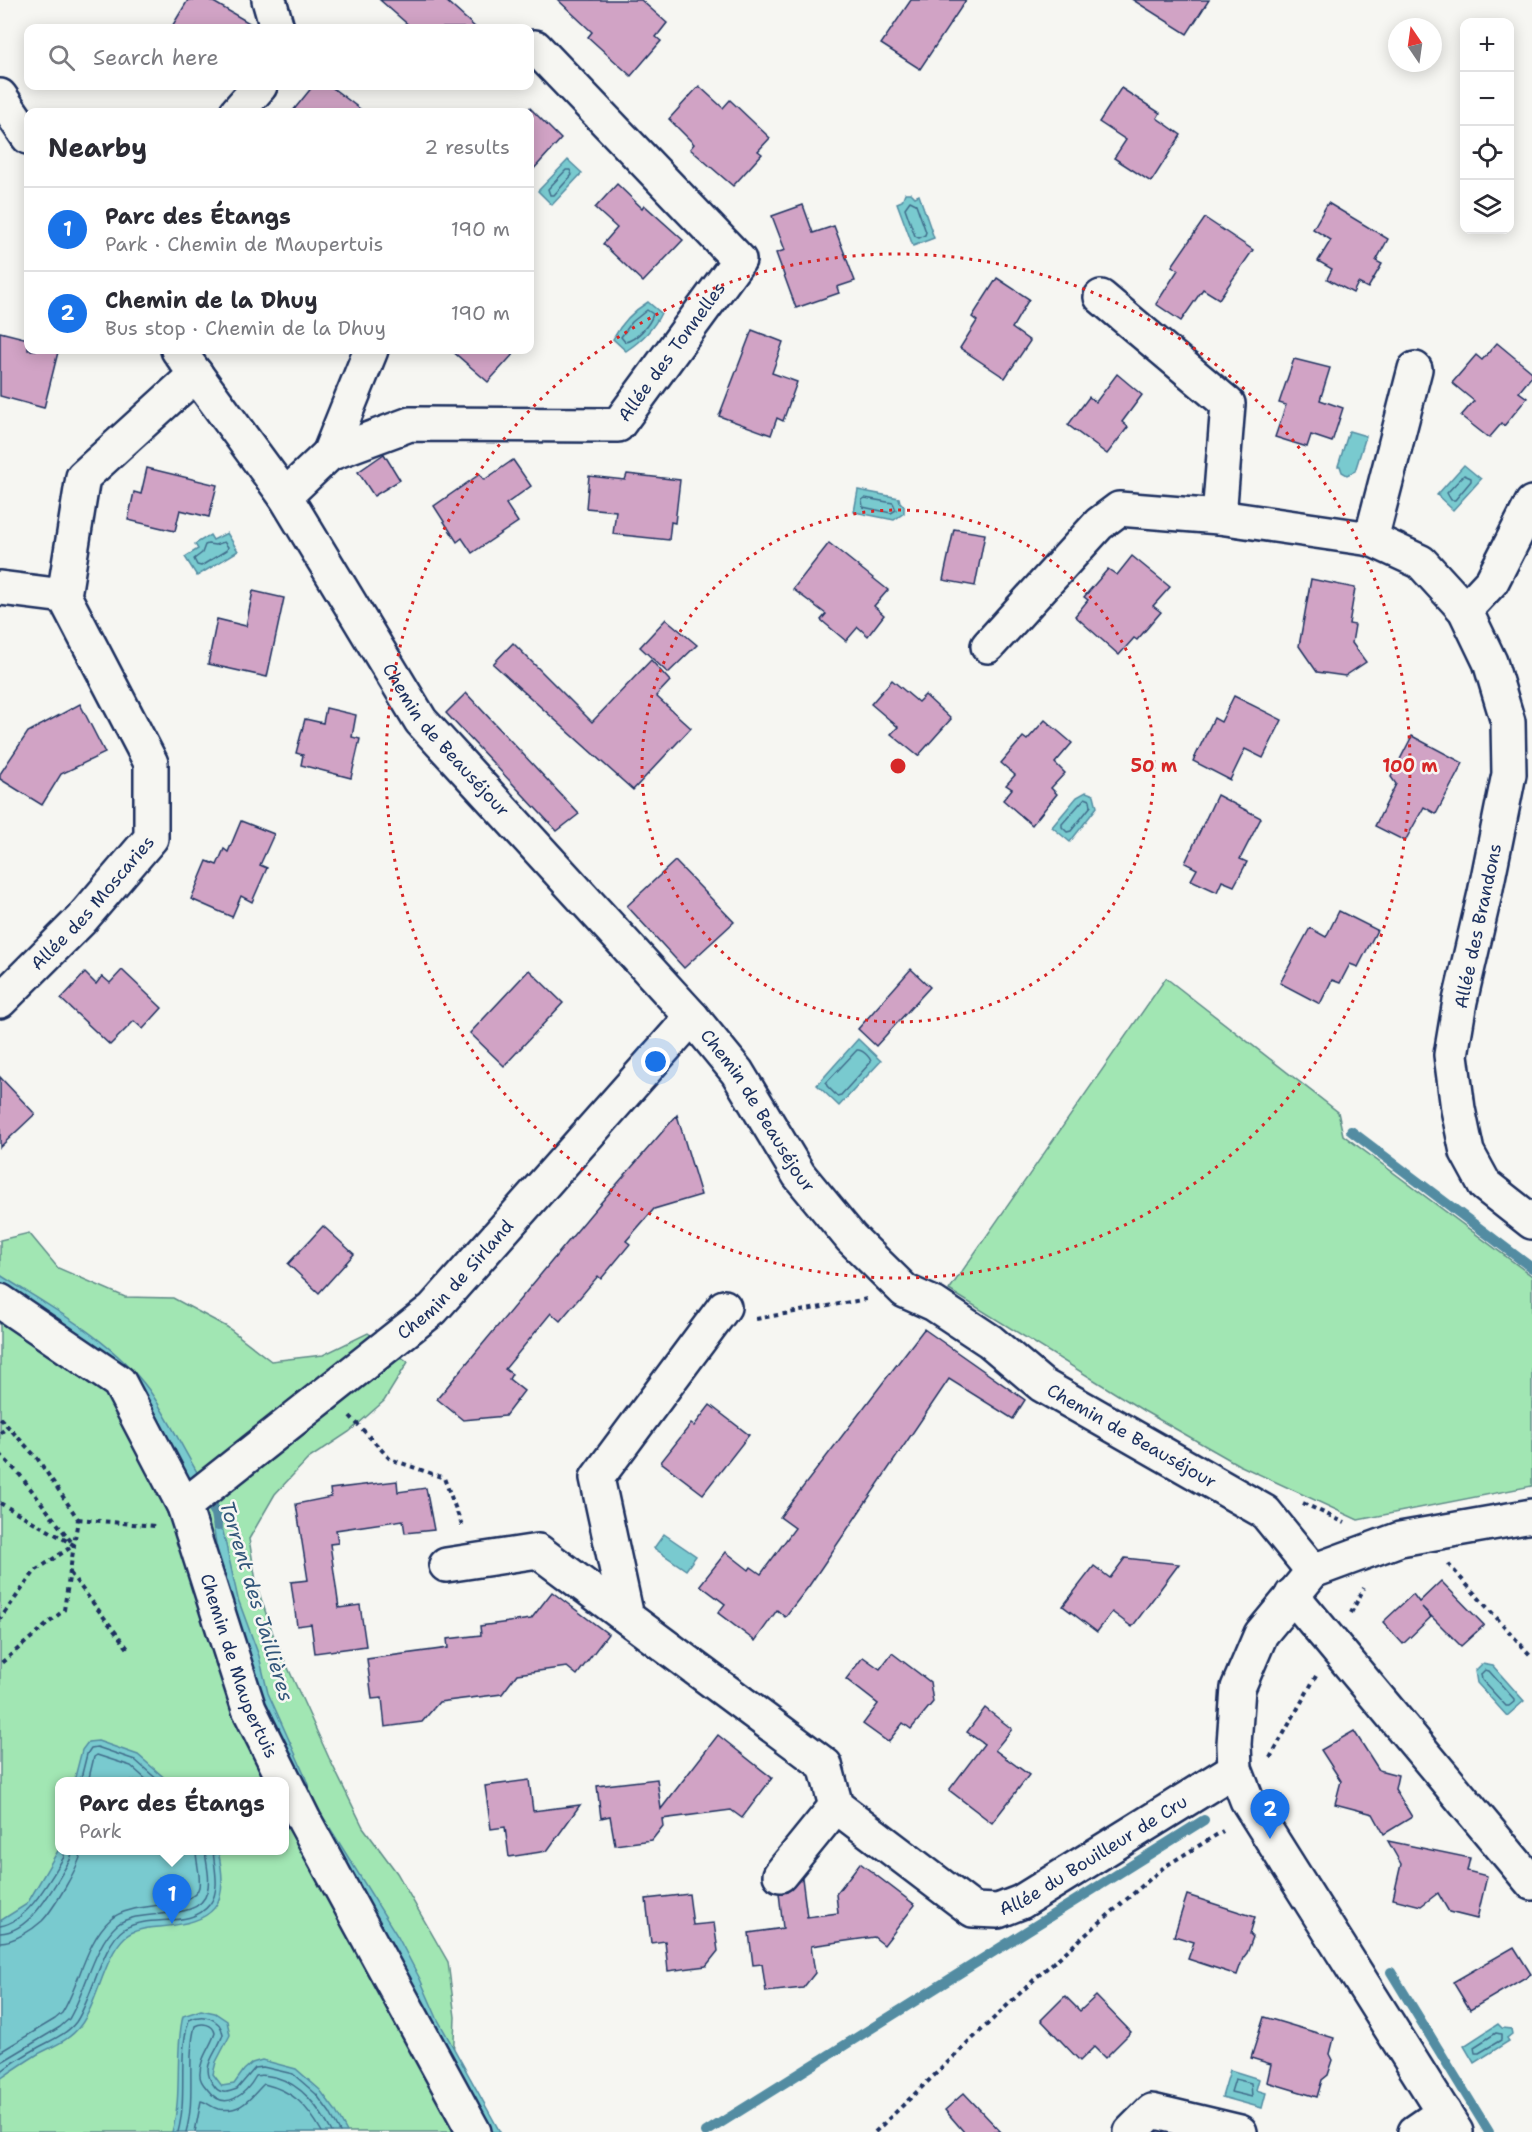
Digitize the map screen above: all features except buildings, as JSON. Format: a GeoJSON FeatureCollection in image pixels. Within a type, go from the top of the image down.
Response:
{"type":"FeatureCollection","features":[{"type":"Feature","properties":{"kind":"street"},"geometry":{"type":"LineString","coordinates":[[269,0],[276,24]]}},
{"type":"Feature","properties":{"kind":"street","name":"Allée des Tonnelles"},"geometry":{"type":"LineString","coordinates":[[285,496],[329,454],[410,424],[618,425],[739,260],[535,47]]}},
{"type":"Feature","properties":{"kind":"street"},"geometry":{"type":"LineString","coordinates":[[241,108],[256,90]]}},
{"type":"Feature","properties":{"kind":"street"},"geometry":{"type":"LineString","coordinates":[[0,96],[24,131]]}},
{"type":"Feature","properties":{"kind":"street"},"geometry":{"type":"LineString","coordinates":[[1101,297],[1228,404],[1218,517]]}},
{"type":"Feature","properties":{"kind":"street"},"geometry":{"type":"LineString","coordinates":[[329,454],[369,354]]}},
{"type":"Feature","properties":{"kind":"street"},"geometry":{"type":"LineString","coordinates":[[0,588],[64,596],[83,477],[187,362]]}},
{"type":"Feature","properties":{"kind":"street","name":"Chemin de Beauséjour"},"geometry":{"type":"LineString","coordinates":[[187,362],[285,496],[421,721],[692,1017],[737,1072],[799,1175],[851,1238],[905,1291],[934,1304],[990,1341],[1042,1385],[1265,1512],[1313,1571]]}},
{"type":"Feature","properties":{"kind":"street"},"geometry":{"type":"LineString","coordinates":[[1371,539],[1415,369]]}},
{"type":"Feature","properties":{"kind":"street"},"geometry":{"type":"LineString","coordinates":[[1465,610],[1492,581],[1532,502]]}},
{"type":"Feature","properties":{"kind":"street","name":"Allée des Brandons"},"geometry":{"type":"LineString","coordinates":[[988,646],[1099,524],[1119,509],[1218,517],[1371,539],[1421,562],[1465,610],[1490,662],[1508,722],[1509,774],[1485,894],[1460,1001],[1451,1055],[1458,1109],[1467,1152],[1485,1185],[1532,1222]]}},
{"type":"Feature","properties":{"kind":"street","name":"Allée des Moscaries"},"geometry":{"type":"LineString","coordinates":[[0,1001],[81,921],[151,838],[151,763],[64,596]]}},
{"type":"Feature","properties":{"kind":"street","name":"Chemin de Sirland"},"geometry":{"type":"LineString","coordinates":[[189,1512],[215,1481],[433,1309],[692,1017]]}},
{"type":"Feature","properties":{"kind":"street","name":"Chemin de Maupertuis"},"geometry":{"type":"LineString","coordinates":[[0,1301],[118,1382],[189,1512],[249,1709],[282,1777]]}},
{"type":"Feature","properties":{"kind":"street"},"geometry":{"type":"LineString","coordinates":[[627,1617],[597,1478],[724,1307]]}},
{"type":"Feature","properties":{"kind":"street"},"geometry":{"type":"LineString","coordinates":[[1414,2132],[1450,2122],[1252,1811],[1251,1766],[1234,1744],[1238,1688],[1261,1634],[1313,1571],[1400,1539],[1532,1516]]}},
{"type":"Feature","properties":{"kind":"street"},"geometry":{"type":"LineString","coordinates":[[460,1563],[538,1551],[825,1765],[836,1806],[780,1875]]}},
{"type":"Feature","properties":{"kind":"street"},"geometry":{"type":"LineString","coordinates":[[1292,1595],[1532,1883]]}},
{"type":"Feature","properties":{"kind":"street","name":"Allée du Bouilleur de Cru"},"geometry":{"type":"LineString","coordinates":[[836,1806],[973,1910],[998,1911],[1021,1902],[1251,1766]]}},
{"type":"Feature","properties":{"kind":"street","name":"Chemin de Maupertuis"},"geometry":{"type":"LineString","coordinates":[[289,1790],[474,2132]]}},
{"type":"Feature","properties":{"kind":"street"},"geometry":{"type":"LineString","coordinates":[[1131,2132],[1152,2111],[1240,2132]]}},
{"type":"Feature","properties":{"kind":"path"},"geometry":{"type":"LineString","coordinates":[[724,1307],[757,1319],[905,1291]]}},
{"type":"Feature","properties":{"kind":"path"},"geometry":{"type":"LineString","coordinates":[[348,1414],[390,1459],[444,1478],[460,1563]]}},
{"type":"Feature","properties":{"kind":"path"},"geometry":{"type":"LineString","coordinates":[[0,1418],[38,1458],[78,1519],[64,1610],[0,1664]]}},
{"type":"Feature","properties":{"kind":"path"},"geometry":{"type":"LineString","coordinates":[[0,1433],[8,1426]]}},
{"type":"Feature","properties":{"kind":"path"},"geometry":{"type":"LineString","coordinates":[[0,1454],[20,1474],[74,1545]]}},
{"type":"Feature","properties":{"kind":"path"},"geometry":{"type":"LineString","coordinates":[[0,1503],[74,1545]]}},
{"type":"Feature","properties":{"kind":"path"},"geometry":{"type":"LineString","coordinates":[[78,1519],[189,1512]]}},
{"type":"Feature","properties":{"kind":"path"},"geometry":{"type":"LineString","coordinates":[[0,1619],[35,1570],[74,1545]]}},
{"type":"Feature","properties":{"kind":"path"},"geometry":{"type":"LineString","coordinates":[[1444,1560],[1532,1657]]}},
{"type":"Feature","properties":{"kind":"path"},"geometry":{"type":"LineString","coordinates":[[70,1573],[129,1650]]}},
{"type":"Feature","properties":{"kind":"path"},"geometry":{"type":"LineString","coordinates":[[1251,1766],[1317,1676]]}},
{"type":"Feature","properties":{"kind":"path"},"geometry":{"type":"LineString","coordinates":[[874,2132],[1039,1975],[1164,1867],[1223,1832]]}},
{"type":"Feature","properties":{"kind":"green space"},"geometry":{"type":"Polygon","coordinates":[[[1166,978],[1338,1112],[1343,1135],[1532,1276],[1532,1486],[1358,1520],[1239,1465],[1144,1411],[949,1290],[1166,978]]]}},
{"type":"Feature","properties":{"kind":"green space"},"geometry":{"type":"Polygon","coordinates":[[[29,1233],[58,1268],[125,1297],[173,1298],[227,1327],[271,1361],[323,1355],[368,1333],[408,1362],[384,1401],[349,1432],[308,1459],[275,1494],[249,1539],[257,1587],[274,1637],[329,1758],[363,1827],[397,1873],[448,1962],[455,2017],[453,2062],[465,2132],[0,2132],[0,1240],[29,1233]]]}},
{"type":"Feature","properties":{"kind":"water"},"geometry":{"type":"Polygon","coordinates":[[[568,160],[582,173],[552,205],[538,191],[568,160]]]}},
{"type":"Feature","properties":{"kind":"water"},"geometry":{"type":"Polygon","coordinates":[[[905,193],[911,193],[915,197],[919,195],[934,238],[913,246],[897,203],[902,201],[905,193]]]}},
{"type":"Feature","properties":{"kind":"water"},"geometry":{"type":"Polygon","coordinates":[[[648,302],[661,313],[646,335],[626,351],[613,339],[628,318],[648,302]]]}},
{"type":"Feature","properties":{"kind":"water"},"geometry":{"type":"Polygon","coordinates":[[[1349,431],[1366,436],[1355,471],[1347,475],[1338,466],[1349,431]]]}},
{"type":"Feature","properties":{"kind":"water"},"geometry":{"type":"Polygon","coordinates":[[[1464,465],[1481,479],[1453,510],[1437,495],[1464,465]]]}},
{"type":"Feature","properties":{"kind":"water"},"geometry":{"type":"Polygon","coordinates":[[[858,490],[899,498],[904,506],[904,513],[894,520],[854,512],[858,490]]]}},
{"type":"Feature","properties":{"kind":"water"},"geometry":{"type":"Polygon","coordinates":[[[227,533],[238,551],[197,576],[185,557],[198,549],[195,544],[210,535],[213,540],[227,533]]]}},
{"type":"Feature","properties":{"kind":"water"},"geometry":{"type":"Polygon","coordinates":[[[1086,792],[1094,795],[1097,807],[1070,842],[1052,827],[1077,797],[1086,792]]]}},
{"type":"Feature","properties":{"kind":"water"},"geometry":{"type":"Polygon","coordinates":[[[858,1039],[881,1061],[839,1106],[817,1085],[858,1039]]]}},
{"type":"Feature","properties":{"kind":"water"},"geometry":{"type":"Polygon","coordinates":[[[0,1275],[80,1326],[134,1372],[156,1400],[200,1477],[192,1485],[157,1424],[0,1286],[0,1275]]]}},
{"type":"Feature","properties":{"kind":"water"},"geometry":{"type":"Polygon","coordinates":[[[217,1504],[238,1599],[259,1656],[268,1693],[303,1771],[315,1804],[398,1937],[437,2018],[500,2132],[492,2132],[483,2117],[267,1722],[219,1562],[213,1525],[217,1504]]]}},
{"type":"Feature","properties":{"kind":"water"},"geometry":{"type":"Polygon","coordinates":[[[664,1534],[696,1556],[686,1570],[654,1548],[664,1534]]]}},
{"type":"Feature","properties":{"kind":"water"},"geometry":{"type":"Polygon","coordinates":[[[1482,1664],[1493,1666],[1524,1701],[1507,1716],[1477,1683],[1475,1671],[1482,1664]]]}},
{"type":"Feature","properties":{"kind":"water"},"geometry":{"type":"Polygon","coordinates":[[[98,1741],[138,1755],[163,1777],[75,1777],[82,1750],[88,1742],[98,1741]]]}},
{"type":"Feature","properties":{"kind":"water"},"geometry":{"type":"Polygon","coordinates":[[[56,1855],[219,1855],[222,1886],[220,1898],[214,1908],[206,1916],[194,1921],[141,1929],[125,1937],[106,1967],[92,2005],[76,2031],[0,2079],[0,1921],[27,1904],[56,1855]]]}},
{"type":"Feature","properties":{"kind":"water"},"geometry":{"type":"Polygon","coordinates":[[[201,2010],[215,2013],[227,2021],[230,2035],[216,2062],[213,2074],[222,2086],[234,2084],[252,2063],[262,2060],[296,2069],[320,2090],[335,2110],[347,2132],[172,2132],[177,2103],[180,2030],[183,2016],[201,2010]]]}},
{"type":"Feature","properties":{"kind":"water"},"geometry":{"type":"Polygon","coordinates":[[[1498,2024],[1502,2028],[1511,2029],[1512,2034],[1507,2038],[1509,2041],[1474,2063],[1464,2046],[1498,2024]]]}},
{"type":"Feature","properties":{"kind":"water"},"geometry":{"type":"Polygon","coordinates":[[[1230,2070],[1259,2079],[1256,2090],[1266,2093],[1262,2108],[1222,2097],[1230,2070]]]}},
{"type":"Feature","properties":{"kind":"waterway"},"geometry":{"type":"LineString","coordinates":[[1351,1131],[1532,1268]]}},
{"type":"Feature","properties":{"kind":"waterway","name":"Torrent des Jaillières"},"geometry":{"type":"LineString","coordinates":[[204,1494],[216,1514],[218,1526]]}},
{"type":"Feature","properties":{"kind":"waterway"},"geometry":{"type":"LineString","coordinates":[[706,2132],[1204,1820]]}},
{"type":"Feature","properties":{"kind":"waterway"},"geometry":{"type":"LineString","coordinates":[[1391,1972],[1489,2132]]}},
{"type":"Feature","properties":{"kind":"place","name":"Chemin de la Dhuy"},"geometry":{"type":"Point","coordinates":[1270,1839]}},
{"type":"Feature","properties":{"kind":"place","name":"Parc des Étangs"},"geometry":{"type":"Point","coordinates":[172,1924]}}]}
